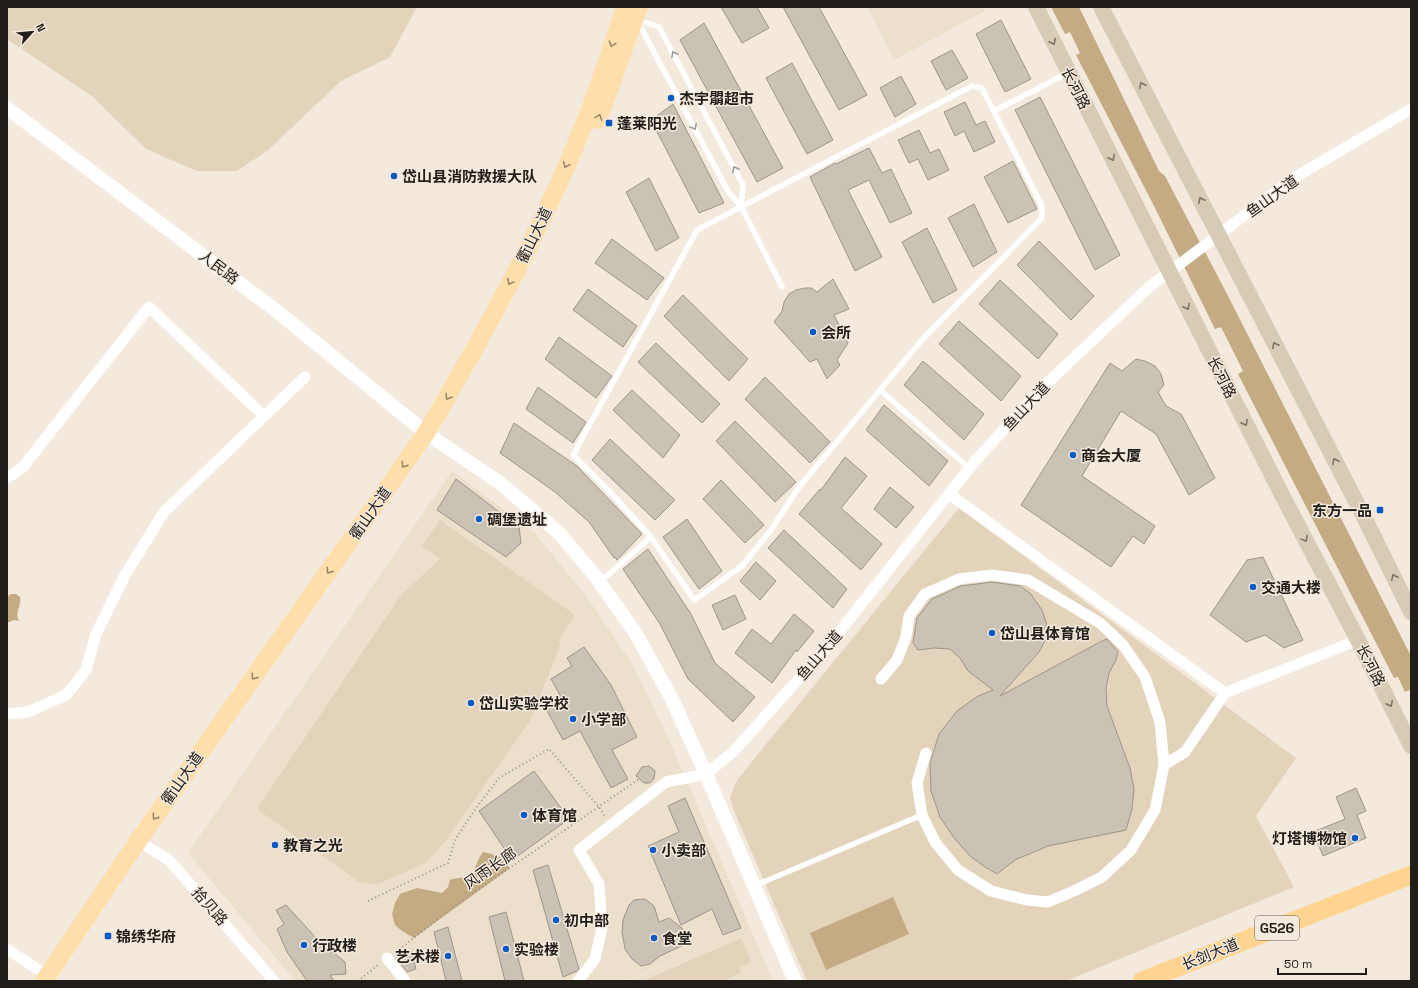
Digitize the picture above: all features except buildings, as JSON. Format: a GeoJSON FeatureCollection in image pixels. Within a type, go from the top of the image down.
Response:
{"type":"FeatureCollection","features":[{"type":"Feature","properties":{"kind":"highway","name":"长剑大道"},"geometry":{"type":"LineString","coordinates":[[1142,981],[1411,874]]}},
{"type":"Feature","properties":{"kind":"highway","name":"长剑大道"},"geometry":{"type":"LineString","coordinates":[[1173,981],[1411,886]]}},
{"type":"Feature","properties":{"kind":"main road","name":"长河路"},"geometry":{"type":"LineString","coordinates":[[1036,7],[1281,493],[1358,640],[1411,746]]}},
{"type":"Feature","properties":{"kind":"main road"},"geometry":{"type":"LineString","coordinates":[[1101,7],[1364,517],[1411,612]]}},
{"type":"Feature","properties":{"kind":"main road","name":"衢山大道"},"geometry":{"type":"LineString","coordinates":[[43,976],[143,844],[432,436],[465,368],[537,231],[633,11]]}},
{"type":"Feature","properties":{"kind":"main road","name":"衢山大道"},"geometry":{"type":"LineString","coordinates":[[59,981],[143,844]]}},
{"type":"Feature","properties":{"kind":"street","name":"人民路"},"geometry":{"type":"LineString","coordinates":[[7,108],[278,312],[432,436],[500,483],[558,532],[600,582],[636,634],[672,697],[795,981]]}},
{"type":"Feature","properties":{"kind":"street","name":"鱼山大道"},"geometry":{"type":"LineString","coordinates":[[706,774],[733,752],[824,651],[970,468],[1043,387],[1143,293],[1169,272],[1294,178],[1411,109]]}},
{"type":"Feature","properties":{"kind":"street"},"geometry":{"type":"LineString","coordinates":[[7,478],[22,468],[149,307],[264,416]]}},
{"type":"Feature","properties":{"kind":"street"},"geometry":{"type":"LineString","coordinates":[[7,714],[28,712],[66,695],[86,670],[96,634],[125,575],[164,512],[305,377]]}},
{"type":"Feature","properties":{"kind":"street"},"geometry":{"type":"LineString","coordinates":[[949,494],[1225,693]]}},
{"type":"Feature","properties":{"kind":"street"},"geometry":{"type":"LineString","coordinates":[[881,679],[897,660],[906,637],[909,616],[925,594],[959,579],[992,575],[1028,580],[1100,623],[1123,644],[1145,677],[1160,722],[1164,764],[1155,810],[1131,850],[1102,877],[1048,902],[1026,900],[991,891],[958,870],[935,842],[922,815],[917,783],[926,753]]}},
{"type":"Feature","properties":{"kind":"street"},"geometry":{"type":"LineString","coordinates":[[1164,764],[1185,752],[1225,693],[1358,640]]}},
{"type":"Feature","properties":{"kind":"street"},"geometry":{"type":"LineString","coordinates":[[578,981],[595,959],[602,928],[599,884],[580,850],[666,782],[706,774]]}},
{"type":"Feature","properties":{"kind":"street","name":"拾贝路"},"geometry":{"type":"LineString","coordinates":[[143,844],[169,860],[274,981]]}},
{"type":"Feature","properties":{"kind":"street"},"geometry":{"type":"LineString","coordinates":[[7,949],[43,976]]}},
{"type":"Feature","properties":{"kind":"street"},"geometry":{"type":"LineString","coordinates":[[387,958],[405,981]]}},
{"type":"Feature","properties":{"kind":"lane"},"geometry":{"type":"LineString","coordinates":[[633,11],[729,193],[741,206],[782,287]]}},
{"type":"Feature","properties":{"kind":"lane"},"geometry":{"type":"LineString","coordinates":[[633,11],[659,28],[743,185],[741,206]]}},
{"type":"Feature","properties":{"kind":"lane"},"geometry":{"type":"LineString","coordinates":[[994,111],[1069,72]]}},
{"type":"Feature","properties":{"kind":"lane"},"geometry":{"type":"LineString","coordinates":[[972,86],[982,88],[1042,206],[1042,218],[920,341],[799,487],[771,530],[742,566],[694,600],[651,537],[611,493],[573,456],[697,230],[741,206],[972,86]]}},
{"type":"Feature","properties":{"kind":"lane"},"geometry":{"type":"LineString","coordinates":[[880,390],[970,468]]}},
{"type":"Feature","properties":{"kind":"lane"},"geometry":{"type":"LineString","coordinates":[[600,582],[651,537]]}},
{"type":"Feature","properties":{"kind":"lane"},"geometry":{"type":"LineString","coordinates":[[754,886],[922,815]]}},
{"type":"Feature","properties":{"kind":"path"},"geometry":{"type":"LineString","coordinates":[[368,901],[448,863],[455,840],[476,808],[499,778],[549,749],[599,806]]}},
{"type":"Feature","properties":{"kind":"path","name":"风雨长廊"},"geometry":{"type":"LineString","coordinates":[[358,981],[453,907],[639,779]]}},
{"type":"Feature","properties":{"kind":"shaded area"},"geometry":{"type":"Polygon","coordinates":[[[7,7],[417,7],[390,57],[341,81],[267,151],[237,171],[197,171],[146,149],[93,97],[7,39],[7,7]]]}},
{"type":"Feature","properties":{"kind":"shaded area"},"geometry":{"type":"Polygon","coordinates":[[[868,7],[982,7],[985,11],[894,60],[868,7]]]}},
{"type":"Feature","properties":{"kind":"shaded area"},"geometry":{"type":"Polygon","coordinates":[[[1051,7],[1079,7],[1159,171],[1165,176],[1226,292],[1411,656],[1411,691],[1405,692],[1398,677],[1394,678],[1238,374],[1243,371],[1221,327],[1215,329],[1155,208],[1076,55],[1080,53],[1070,32],[1065,34],[1051,7]]]}},
{"type":"Feature","properties":{"kind":"shaded area","name":"岱山实验学校"},"geometry":{"type":"Polygon","coordinates":[[[452,471],[535,533],[589,600],[632,664],[670,742],[773,981],[629,981],[713,943],[626,981],[295,981],[188,853],[452,471]]]}},
{"type":"Feature","properties":{"kind":"shaded area","name":"岱山县体育馆"},"geometry":{"type":"Polygon","coordinates":[[[959,508],[1296,758],[1256,816],[1294,887],[1066,981],[807,981],[734,811],[730,797],[737,780],[959,508]]]}},
{"type":"Feature","properties":{"kind":"shaded area"},"geometry":{"type":"Polygon","coordinates":[[[440,520],[575,615],[558,641],[561,643],[530,721],[444,843],[425,863],[376,885],[359,882],[257,809],[401,595],[440,559],[422,546],[440,520]]]}},
{"type":"Feature","properties":{"kind":"shaded area"},"geometry":{"type":"Polygon","coordinates":[[[11,594],[16,594],[20,597],[17,615],[19,621],[14,620],[7,623],[7,597],[11,594]]]}},
{"type":"Feature","properties":{"kind":"shaded area"},"geometry":{"type":"Polygon","coordinates":[[[483,852],[498,857],[510,868],[414,938],[395,925],[392,914],[395,903],[400,894],[417,888],[442,893],[448,887],[450,880],[472,876],[483,852]]]}},
{"type":"Feature","properties":{"kind":"shaded area"},"geometry":{"type":"Polygon","coordinates":[[[893,897],[909,934],[826,970],[810,933],[893,897]]]}},
{"type":"Feature","properties":{"kind":"shaded area"},"geometry":{"type":"Polygon","coordinates":[[[741,938],[751,962],[739,968],[741,973],[722,981],[643,981],[741,938]]]}},
{"type":"Feature","properties":{"kind":"place","name":"杰宇朤超市"},"geometry":{"type":"Point","coordinates":[671,98]}},
{"type":"Feature","properties":{"kind":"place","name":"蓬莱阳光"},"geometry":{"type":"Point","coordinates":[609,123]}},
{"type":"Feature","properties":{"kind":"place","name":"岱山县消防救援大队"},"geometry":{"type":"Point","coordinates":[394,176]}},
{"type":"Feature","properties":{"kind":"place","name":"会所"},"geometry":{"type":"Point","coordinates":[813,332]}},
{"type":"Feature","properties":{"kind":"place","name":"商会大厦"},"geometry":{"type":"Point","coordinates":[1073,455]}},
{"type":"Feature","properties":{"kind":"place","name":"东方一品"},"geometry":{"type":"Point","coordinates":[1380,510]}},
{"type":"Feature","properties":{"kind":"place","name":"碉堡遗址"},"geometry":{"type":"Point","coordinates":[479,519]}},
{"type":"Feature","properties":{"kind":"place","name":"交通大楼"},"geometry":{"type":"Point","coordinates":[1253,587]}},
{"type":"Feature","properties":{"kind":"place","name":"岱山县体育馆"},"geometry":{"type":"Point","coordinates":[992,633]}},
{"type":"Feature","properties":{"kind":"place","name":"岱山实验学校"},"geometry":{"type":"Point","coordinates":[471,703]}},
{"type":"Feature","properties":{"kind":"place","name":"小学部"},"geometry":{"type":"Point","coordinates":[573,719]}},
{"type":"Feature","properties":{"kind":"place","name":"体育馆"},"geometry":{"type":"Point","coordinates":[524,815]}},
{"type":"Feature","properties":{"kind":"place","name":"灯塔博物馆"},"geometry":{"type":"Point","coordinates":[1355,838]}},
{"type":"Feature","properties":{"kind":"place","name":"教育之光"},"geometry":{"type":"Point","coordinates":[275,845]}},
{"type":"Feature","properties":{"kind":"place","name":"小卖部"},"geometry":{"type":"Point","coordinates":[653,850]}},
{"type":"Feature","properties":{"kind":"place","name":"初中部"},"geometry":{"type":"Point","coordinates":[556,920]}},
{"type":"Feature","properties":{"kind":"place","name":"锦绣华府"},"geometry":{"type":"Point","coordinates":[108,936]}},
{"type":"Feature","properties":{"kind":"place","name":"食堂"},"geometry":{"type":"Point","coordinates":[654,938]}},
{"type":"Feature","properties":{"kind":"place","name":"行政楼"},"geometry":{"type":"Point","coordinates":[304,945]}},
{"type":"Feature","properties":{"kind":"place","name":"实验楼"},"geometry":{"type":"Point","coordinates":[506,949]}},
{"type":"Feature","properties":{"kind":"place","name":"艺术楼"},"geometry":{"type":"Point","coordinates":[448,956]}}]}
